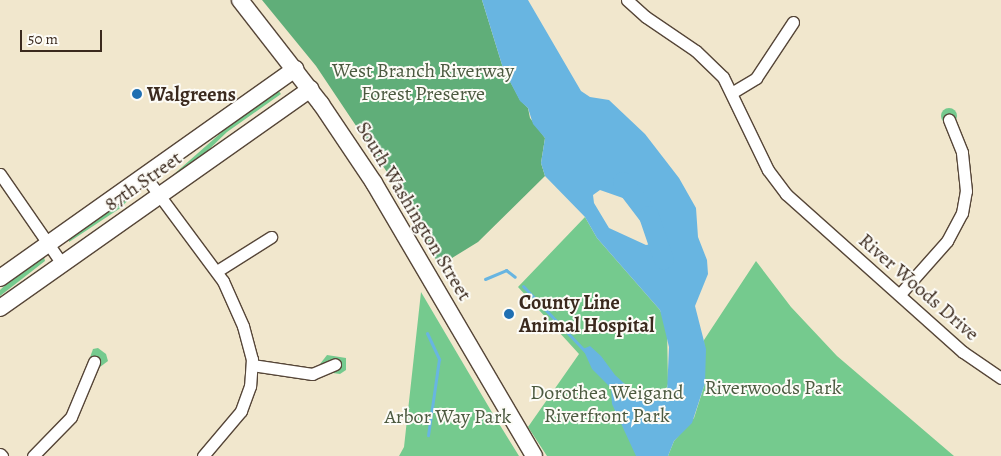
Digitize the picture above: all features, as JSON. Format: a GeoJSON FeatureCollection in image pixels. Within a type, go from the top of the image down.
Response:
{"type":"FeatureCollection","features":[{"type":"Feature","properties":{"kind":"street","name":"South Washington Street"},"geometry":{"type":"LineString","coordinates":[[240,0],[310,89],[374,183],[534,456]]}},
{"type":"Feature","properties":{"kind":"street","name":"River Woods Drive"},"geometry":{"type":"LineString","coordinates":[[627,0],[710,63],[733,92],[776,182],[815,221],[900,294],[963,352],[1001,378]]}},
{"type":"Feature","properties":{"kind":"street"},"geometry":{"type":"LineString","coordinates":[[733,92],[756,78],[793,22]]}},
{"type":"Feature","properties":{"kind":"street","name":"87th Street"},"geometry":{"type":"LineString","coordinates":[[0,278],[295,69]]}},
{"type":"Feature","properties":{"kind":"street","name":"87th Street"},"geometry":{"type":"LineString","coordinates":[[0,308],[310,89]]}},
{"type":"Feature","properties":{"kind":"street"},"geometry":{"type":"LineString","coordinates":[[900,294],[947,241],[962,213],[966,191],[963,159],[949,119]]}},
{"type":"Feature","properties":{"kind":"street"},"geometry":{"type":"LineString","coordinates":[[0,174],[62,264]]}},
{"type":"Feature","properties":{"kind":"street"},"geometry":{"type":"LineString","coordinates":[[145,176],[217,271],[237,309],[252,365],[250,386],[241,411],[203,456]]}},
{"type":"Feature","properties":{"kind":"street"},"geometry":{"type":"LineString","coordinates":[[217,271],[271,237]]}},
{"type":"Feature","properties":{"kind":"street"},"geometry":{"type":"LineString","coordinates":[[33,456],[71,417],[94,362]]}},
{"type":"Feature","properties":{"kind":"street"},"geometry":{"type":"LineString","coordinates":[[252,365],[312,374],[335,364]]}},
{"type":"Feature","properties":{"kind":"green space","name":"West Branch Riverway Forest Preserve"},"geometry":{"type":"Polygon","coordinates":[[[262,0],[482,0],[503,68],[520,100],[528,108],[530,118],[545,138],[541,163],[545,176],[478,242],[439,266],[405,199],[316,66],[262,0]]]}},
{"type":"Feature","properties":{"kind":"green space"},"geometry":{"type":"Polygon","coordinates":[[[278,90],[281,94],[227,132],[200,158],[173,175],[231,124],[278,90]]]}},
{"type":"Feature","properties":{"kind":"green space"},"geometry":{"type":"Polygon","coordinates":[[[949,108],[955,110],[957,116],[955,122],[949,124],[943,122],[941,116],[943,110],[949,108]]]}},
{"type":"Feature","properties":{"kind":"green space"},"geometry":{"type":"Polygon","coordinates":[[[132,195],[122,207],[69,242],[69,238],[132,195]]]}},
{"type":"Feature","properties":{"kind":"green space","name":"Dorothea Weigand Riverfront Park"},"geometry":{"type":"Polygon","coordinates":[[[585,217],[597,238],[660,310],[667,327],[668,384],[643,456],[547,456],[528,427],[579,354],[518,287],[585,217]]]}},
{"type":"Feature","properties":{"kind":"green space"},"geometry":{"type":"Polygon","coordinates":[[[44,257],[45,261],[0,296],[0,290],[17,274],[44,257]]]}},
{"type":"Feature","properties":{"kind":"green space","name":"Riverwoods Park"},"geometry":{"type":"Polygon","coordinates":[[[756,261],[791,307],[837,356],[954,456],[668,456],[674,441],[694,418],[705,383],[704,340],[756,261]]]}},
{"type":"Feature","properties":{"kind":"green space","name":"Arbor Way Park"},"geometry":{"type":"Polygon","coordinates":[[[421,292],[519,456],[399,456],[404,447],[421,292]]]}},
{"type":"Feature","properties":{"kind":"green space"},"geometry":{"type":"Polygon","coordinates":[[[98,348],[106,354],[108,361],[92,373],[88,363],[93,349],[98,348]]]}},
{"type":"Feature","properties":{"kind":"green space"},"geometry":{"type":"Polygon","coordinates":[[[327,355],[346,358],[346,370],[340,374],[326,372],[320,364],[327,355]]]}},
{"type":"Feature","properties":{"kind":"water"},"geometry":{"type":"Polygon","coordinates":[[[482,0],[528,0],[581,91],[590,97],[609,100],[645,134],[679,178],[696,208],[698,237],[707,260],[708,274],[695,306],[706,349],[705,383],[692,423],[674,441],[668,456],[636,456],[612,404],[611,388],[592,369],[583,349],[590,346],[601,356],[615,375],[638,396],[661,401],[667,393],[669,347],[660,310],[597,238],[585,217],[545,176],[541,163],[545,138],[533,124],[528,108],[520,101],[503,68],[482,0]],[[600,190],[593,195],[594,203],[609,228],[646,245],[651,244],[654,227],[647,211],[640,204],[600,190]]]}},
{"type":"Feature","properties":{"kind":"waterway"},"geometry":{"type":"LineString","coordinates":[[623,182],[649,216],[664,260]]}},
{"type":"Feature","properties":{"kind":"waterway"},"geometry":{"type":"LineString","coordinates":[[485,279],[506,270],[515,277]]}},
{"type":"Feature","properties":{"kind":"waterway"},"geometry":{"type":"LineString","coordinates":[[523,286],[585,351]]}},
{"type":"Feature","properties":{"kind":"waterway"},"geometry":{"type":"LineString","coordinates":[[427,333],[439,359],[428,435]]}},
{"type":"Feature","properties":{"kind":"place","name":"Walgreens"},"geometry":{"type":"Point","coordinates":[137,94]}},
{"type":"Feature","properties":{"kind":"place","name":"County Line Animal Hospital"},"geometry":{"type":"Point","coordinates":[509,314]}}]}
